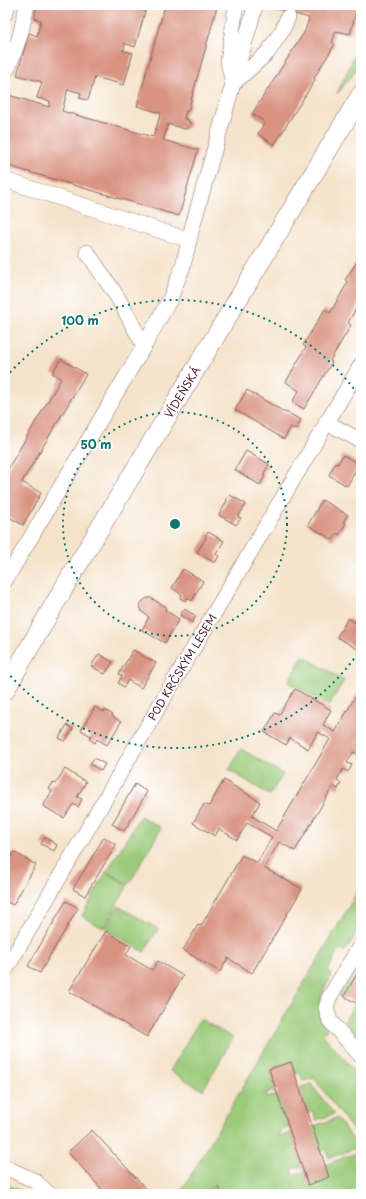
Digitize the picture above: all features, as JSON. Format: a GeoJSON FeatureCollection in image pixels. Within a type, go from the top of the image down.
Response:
{"type":"FeatureCollection","features":[{"type":"Feature","properties":{"kind":"main road","name":"VÍDEŇSKÁ"},"geometry":{"type":"LineString","coordinates":[[5,690],[65,586],[361,95]]}},
{"type":"Feature","properties":{"kind":"street"},"geometry":{"type":"LineString","coordinates":[[5,14],[8,5]]}},
{"type":"Feature","properties":{"kind":"street"},"geometry":{"type":"LineString","coordinates":[[5,72],[8,68],[20,36],[27,5]]}},
{"type":"Feature","properties":{"kind":"street"},"geometry":{"type":"LineString","coordinates":[[233,84],[228,62],[236,5]]}},
{"type":"Feature","properties":{"kind":"street"},"geometry":{"type":"LineString","coordinates":[[5,581],[144,346],[170,299],[183,266],[255,7]]}},
{"type":"Feature","properties":{"kind":"street"},"geometry":{"type":"LineString","coordinates":[[233,84],[268,52],[282,31],[288,17]]}},
{"type":"Feature","properties":{"kind":"street"},"geometry":{"type":"LineString","coordinates":[[5,180],[189,240]]}},
{"type":"Feature","properties":{"kind":"street"},"geometry":{"type":"LineString","coordinates":[[87,252],[118,298],[144,346]]}},
{"type":"Feature","properties":{"kind":"street","name":"POD KRČSKÝM LESEM"},"geometry":{"type":"LineString","coordinates":[[5,971],[326,422],[361,365]]}},
{"type":"Feature","properties":{"kind":"street"},"geometry":{"type":"LineString","coordinates":[[326,422],[361,441]]}},
{"type":"Feature","properties":{"kind":"street"},"geometry":{"type":"LineString","coordinates":[[361,944],[329,998],[326,1008],[330,1021],[361,1056]]}},
{"type":"Feature","properties":{"kind":"street"},"geometry":{"type":"LineString","coordinates":[[5,1167],[35,1181],[49,1194]]}},
{"type":"Feature","properties":{"kind":"green space"},"geometry":{"type":"Polygon","coordinates":[[[361,41],[361,64],[337,94],[361,41]]]}},
{"type":"Feature","properties":{"kind":"green space"},"geometry":{"type":"Polygon","coordinates":[[[303,656],[344,680],[329,706],[288,682],[303,656]]]}},
{"type":"Feature","properties":{"kind":"green space"},"geometry":{"type":"Polygon","coordinates":[[[241,749],[283,774],[270,795],[229,770],[241,749]]]}},
{"type":"Feature","properties":{"kind":"green space"},"geometry":{"type":"Polygon","coordinates":[[[140,816],[161,828],[129,884],[107,872],[140,816]]]}},
{"type":"Feature","properties":{"kind":"green space"},"geometry":{"type":"Polygon","coordinates":[[[106,872],[128,885],[103,928],[82,916],[106,872]]]}},
{"type":"Feature","properties":{"kind":"green space"},"geometry":{"type":"Polygon","coordinates":[[[361,886],[361,929],[357,932],[346,950],[343,951],[339,949],[328,970],[330,972],[330,976],[321,998],[320,1008],[322,1019],[327,1030],[322,1034],[361,1078],[361,1141],[314,1078],[303,1081],[300,1072],[295,1075],[291,1062],[269,1069],[276,1089],[266,1093],[268,1098],[278,1095],[289,1128],[279,1131],[280,1136],[291,1133],[302,1166],[292,1169],[293,1175],[304,1172],[308,1184],[329,1177],[325,1165],[361,1151],[361,1167],[356,1169],[361,1184],[361,1191],[354,1194],[180,1194],[361,886]]]}},
{"type":"Feature","properties":{"kind":"green space"},"geometry":{"type":"Polygon","coordinates":[[[118,906],[158,929],[144,952],[105,928],[118,906]]]}},
{"type":"Feature","properties":{"kind":"green space"},"geometry":{"type":"Polygon","coordinates":[[[350,968],[359,970],[344,998],[337,993],[350,968]]]}},
{"type":"Feature","properties":{"kind":"green space"},"geometry":{"type":"Polygon","coordinates":[[[353,1006],[361,1010],[361,1051],[343,1025],[353,1006]]]}},
{"type":"Feature","properties":{"kind":"green space"},"geometry":{"type":"Polygon","coordinates":[[[200,1019],[233,1038],[203,1090],[170,1071],[200,1019]]]}},
{"type":"Feature","properties":{"kind":"green space"},"geometry":{"type":"Polygon","coordinates":[[[311,1084],[334,1114],[316,1120],[313,1111],[308,1113],[299,1088],[311,1084]]]}},
{"type":"Feature","properties":{"kind":"green space"},"geometry":{"type":"Polygon","coordinates":[[[337,1118],[358,1147],[329,1158],[326,1149],[321,1152],[312,1127],[337,1118]]]}},
{"type":"Feature","properties":{"kind":"green space"},"geometry":{"type":"Polygon","coordinates":[[[5,1184],[24,1193],[26,1194],[5,1194],[5,1184]]]}},
{"type":"Feature","properties":{"kind":"building"},"geometry":{"type":"Polygon","coordinates":[[[34,5],[147,5],[135,47],[124,43],[124,49],[122,50],[133,53],[124,85],[95,77],[88,100],[79,98],[81,93],[68,89],[62,111],[153,137],[161,113],[137,106],[165,5],[208,5],[217,7],[188,111],[186,111],[184,119],[187,119],[190,123],[189,127],[185,129],[168,124],[163,140],[198,150],[179,216],[5,165],[5,94],[49,107],[50,101],[37,98],[42,82],[17,75],[29,33],[37,36],[41,20],[34,18],[36,9],[34,5]]]}},
{"type":"Feature","properties":{"kind":"building"},"geometry":{"type":"Polygon","coordinates":[[[273,5],[358,5],[350,34],[336,31],[332,42],[335,44],[314,78],[315,80],[274,145],[258,134],[265,122],[252,114],[305,31],[309,18],[273,8],[273,5]]]}},
{"type":"Feature","properties":{"kind":"building"},"geometry":{"type":"Polygon","coordinates":[[[361,255],[361,299],[348,323],[351,325],[330,361],[332,362],[304,409],[292,402],[299,391],[286,382],[306,347],[303,345],[325,309],[330,313],[348,282],[345,280],[361,255]]]}},
{"type":"Feature","properties":{"kind":"building"},"geometry":{"type":"Polygon","coordinates":[[[61,359],[86,374],[22,482],[41,493],[23,525],[5,515],[5,472],[61,379],[52,373],[61,359]]]}},
{"type":"Feature","properties":{"kind":"building"},"geometry":{"type":"Polygon","coordinates":[[[247,390],[301,420],[296,430],[291,427],[284,439],[235,410],[247,390]]]}},
{"type":"Feature","properties":{"kind":"building"},"geometry":{"type":"Polygon","coordinates":[[[246,451],[269,464],[260,485],[235,470],[246,451]]]}},
{"type":"Feature","properties":{"kind":"building"},"geometry":{"type":"Polygon","coordinates":[[[343,455],[359,464],[347,486],[329,475],[335,463],[338,464],[343,455]]]}},
{"type":"Feature","properties":{"kind":"building"},"geometry":{"type":"Polygon","coordinates":[[[230,495],[246,504],[238,517],[241,518],[236,525],[219,515],[230,495]]]}},
{"type":"Feature","properties":{"kind":"building"},"geometry":{"type":"Polygon","coordinates":[[[322,500],[348,515],[343,522],[346,523],[339,535],[337,533],[333,540],[308,525],[322,500]]]}},
{"type":"Feature","properties":{"kind":"building"},"geometry":{"type":"Polygon","coordinates":[[[208,532],[224,541],[216,554],[219,556],[215,563],[197,552],[208,532]]]}},
{"type":"Feature","properties":{"kind":"building"},"geometry":{"type":"Polygon","coordinates":[[[183,569],[203,581],[192,601],[187,598],[185,601],[180,598],[182,595],[172,588],[183,569]]]}},
{"type":"Feature","properties":{"kind":"building"},"geometry":{"type":"Polygon","coordinates":[[[147,598],[151,598],[166,607],[165,610],[179,619],[165,643],[142,630],[149,617],[142,612],[140,605],[147,598]]]}},
{"type":"Feature","properties":{"kind":"building"},"geometry":{"type":"Polygon","coordinates":[[[184,609],[196,616],[192,623],[180,615],[184,609]]]}},
{"type":"Feature","properties":{"kind":"building"},"geometry":{"type":"Polygon","coordinates":[[[348,618],[357,624],[361,618],[361,647],[359,650],[337,637],[348,618]]]}},
{"type":"Feature","properties":{"kind":"building"},"geometry":{"type":"Polygon","coordinates":[[[133,650],[156,663],[141,688],[128,680],[124,687],[118,683],[122,676],[119,674],[133,650]]]}},
{"type":"Feature","properties":{"kind":"building"},"geometry":{"type":"Polygon","coordinates":[[[99,654],[113,662],[105,674],[91,666],[99,654]]]}},
{"type":"Feature","properties":{"kind":"building"},"geometry":{"type":"Polygon","coordinates":[[[361,687],[361,739],[357,745],[361,747],[361,750],[358,754],[353,752],[347,763],[352,765],[348,772],[343,769],[337,780],[341,783],[338,789],[333,786],[295,851],[279,842],[264,868],[302,889],[252,973],[228,958],[220,972],[183,950],[198,925],[201,926],[242,855],[257,863],[272,837],[247,823],[237,840],[219,829],[215,836],[193,823],[204,804],[209,806],[224,780],[260,802],[252,816],[276,831],[330,739],[318,732],[308,749],[290,738],[286,745],[264,732],[275,713],[279,715],[295,689],[331,710],[323,725],[335,732],[361,687]]]}},
{"type":"Feature","properties":{"kind":"building"},"geometry":{"type":"Polygon","coordinates":[[[95,707],[104,712],[105,710],[121,722],[107,745],[97,739],[95,743],[89,739],[91,736],[81,730],[95,707]]]}},
{"type":"Feature","properties":{"kind":"building"},"geometry":{"type":"Polygon","coordinates":[[[67,725],[73,729],[65,741],[59,738],[67,725]]]}},
{"type":"Feature","properties":{"kind":"building"},"geometry":{"type":"Polygon","coordinates":[[[94,758],[105,764],[101,771],[90,764],[94,758]]]}},
{"type":"Feature","properties":{"kind":"building"},"geometry":{"type":"Polygon","coordinates":[[[65,769],[86,782],[77,797],[82,799],[78,807],[73,804],[64,818],[43,806],[52,791],[49,789],[53,783],[55,784],[65,769]]]}},
{"type":"Feature","properties":{"kind":"building"},"geometry":{"type":"Polygon","coordinates":[[[135,784],[147,792],[124,831],[112,824],[135,784]]]}},
{"type":"Feature","properties":{"kind":"building"},"geometry":{"type":"Polygon","coordinates":[[[45,837],[57,845],[54,851],[41,844],[45,837]]]}},
{"type":"Feature","properties":{"kind":"building"},"geometry":{"type":"Polygon","coordinates":[[[104,837],[116,845],[85,896],[73,889],[104,837]]]}},
{"type":"Feature","properties":{"kind":"building"},"geometry":{"type":"Polygon","coordinates":[[[14,852],[36,865],[13,905],[5,901],[5,866],[14,852]]]}},
{"type":"Feature","properties":{"kind":"building"},"geometry":{"type":"Polygon","coordinates":[[[66,901],[78,908],[40,973],[28,966],[66,901]]]}},
{"type":"Feature","properties":{"kind":"building"},"geometry":{"type":"Polygon","coordinates":[[[106,931],[131,946],[126,955],[152,970],[158,961],[183,976],[147,1037],[69,991],[106,931]]]}},
{"type":"Feature","properties":{"kind":"building"},"geometry":{"type":"Polygon","coordinates":[[[361,967],[361,1006],[344,996],[361,967]]]}},
{"type":"Feature","properties":{"kind":"building"},"geometry":{"type":"Polygon","coordinates":[[[291,1062],[329,1177],[308,1185],[269,1069],[291,1062]]]}},
{"type":"Feature","properties":{"kind":"building"},"geometry":{"type":"Polygon","coordinates":[[[92,1130],[147,1190],[143,1194],[106,1194],[68,1152],[92,1130]]]}},
{"type":"Feature","properties":{"kind":"building"},"geometry":{"type":"Polygon","coordinates":[[[361,1168],[361,1179],[358,1170],[361,1168]]]}},
{"type":"Feature","properties":{"kind":"building"},"geometry":{"type":"Polygon","coordinates":[[[218,1187],[223,1194],[208,1194],[218,1187]]]}}]}
